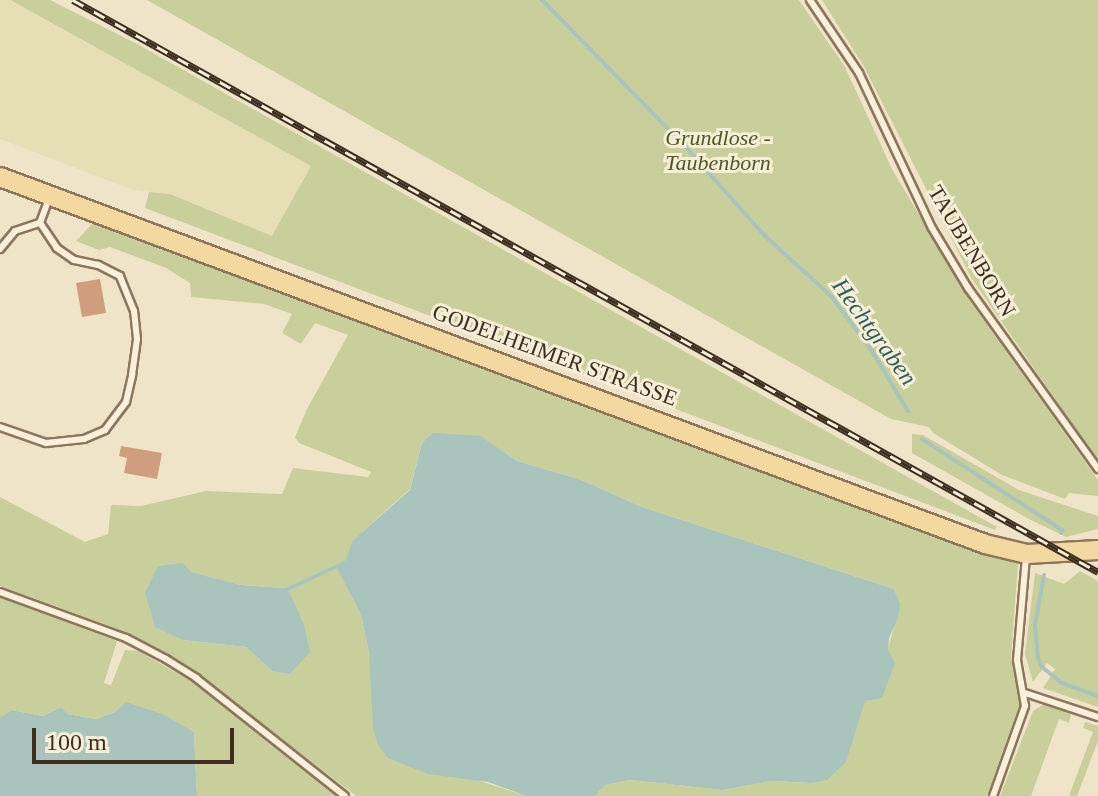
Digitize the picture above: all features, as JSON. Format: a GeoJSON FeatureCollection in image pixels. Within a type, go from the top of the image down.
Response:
{"type":"FeatureCollection","features":[{"type":"Feature","properties":{"kind":"main road","name":"GODELHEIMER STRASSE"},"geometry":{"type":"LineString","coordinates":[[0,177],[985,544],[1027,554],[1098,550]]}},
{"type":"Feature","properties":{"kind":"lane","name":"TAUBENBORN"},"geometry":{"type":"LineString","coordinates":[[810,0],[859,73],[932,228],[960,276],[1098,469]]}},
{"type":"Feature","properties":{"kind":"lane"},"geometry":{"type":"LineString","coordinates":[[40,223],[50,195]]}},
{"type":"Feature","properties":{"kind":"lane"},"geometry":{"type":"LineString","coordinates":[[0,249],[15,231],[40,223]]}},
{"type":"Feature","properties":{"kind":"lane"},"geometry":{"type":"LineString","coordinates":[[0,427],[46,443],[84,439],[105,430],[126,402],[132,375],[137,339],[134,311],[120,276],[98,265],[74,260],[57,248],[40,223]]}},
{"type":"Feature","properties":{"kind":"lane"},"geometry":{"type":"LineString","coordinates":[[993,796],[1020,725],[1025,693],[1017,660],[1027,554]]}},
{"type":"Feature","properties":{"kind":"lane"},"geometry":{"type":"LineString","coordinates":[[0,592],[126,638],[166,659],[196,678],[345,796]]}},
{"type":"Feature","properties":{"kind":"lane"},"geometry":{"type":"LineString","coordinates":[[1025,693],[1098,717]]}},
{"type":"Feature","properties":{"kind":"shaded area"},"geometry":{"type":"Polygon","coordinates":[[[0,0],[9,0],[312,166],[271,240],[170,194],[133,190],[0,139],[0,0]]]}},
{"type":"Feature","properties":{"kind":"green space"},"geometry":{"type":"Polygon","coordinates":[[[10,0],[50,0],[139,45],[997,527],[995,530],[145,208],[149,192],[170,194],[272,236],[311,166],[10,0]]]}},
{"type":"Feature","properties":{"kind":"green space","name":"Grundlose - Taubenborn"},"geometry":{"type":"Polygon","coordinates":[[[147,0],[799,0],[845,67],[892,169],[970,301],[1098,480],[1098,496],[1069,493],[1065,499],[1002,475],[933,433],[929,427],[891,419],[147,0]]]}},
{"type":"Feature","properties":{"kind":"green space"},"geometry":{"type":"Polygon","coordinates":[[[822,0],[1098,0],[1098,461],[972,279],[863,65],[822,0]]]}},
{"type":"Feature","properties":{"kind":"green space"},"geometry":{"type":"Polygon","coordinates":[[[92,224],[108,225],[1018,564],[1011,657],[1021,700],[987,796],[595,796],[605,785],[630,780],[723,790],[772,781],[811,783],[865,701],[875,699],[900,603],[894,589],[642,507],[579,479],[517,461],[481,436],[422,443],[410,489],[352,541],[347,560],[285,588],[241,585],[190,572],[183,563],[183,640],[246,647],[272,671],[289,591],[337,567],[361,615],[369,653],[474,779],[526,796],[356,796],[187,666],[110,626],[0,586],[0,497],[85,542],[108,534],[111,505],[141,506],[206,491],[282,494],[293,468],[368,477],[371,472],[299,443],[295,437],[348,335],[315,323],[301,344],[282,333],[292,314],[264,304],[191,297],[190,283],[166,268],[110,247],[99,250],[76,241],[92,224]]]}},
{"type":"Feature","properties":{"kind":"green space"},"geometry":{"type":"Polygon","coordinates":[[[912,434],[923,435],[1019,490],[1098,516],[1098,529],[1066,537],[1029,519],[912,453],[912,434]]]}},
{"type":"Feature","properties":{"kind":"green space"},"geometry":{"type":"Polygon","coordinates":[[[1080,571],[1098,581],[1098,707],[1043,688],[1055,669],[1047,663],[1033,682],[1025,654],[1035,573],[1064,584],[1080,571]]]}},
{"type":"Feature","properties":{"kind":"green space"},"geometry":{"type":"Polygon","coordinates":[[[0,597],[117,641],[104,683],[111,685],[125,650],[138,651],[189,680],[335,796],[197,796],[194,732],[115,712],[96,719],[68,714],[61,707],[43,716],[11,710],[0,719],[0,597]]]}},
{"type":"Feature","properties":{"kind":"green space"},"geometry":{"type":"Polygon","coordinates":[[[1044,704],[1071,714],[1069,723],[1059,719],[1031,796],[1000,796],[1033,711],[1044,704]]]}},
{"type":"Feature","properties":{"kind":"green space"},"geometry":{"type":"Polygon","coordinates":[[[1085,722],[1098,726],[1098,741],[1077,796],[1069,796],[1093,732],[1083,728],[1085,722]]]}},
{"type":"Feature","properties":{"kind":"water"},"geometry":{"type":"Polygon","coordinates":[[[433,433],[481,436],[517,461],[579,479],[642,507],[894,589],[900,603],[888,650],[895,663],[882,698],[865,701],[846,762],[827,780],[811,783],[772,781],[723,790],[630,780],[605,785],[595,796],[526,796],[488,782],[428,774],[388,758],[378,745],[373,728],[369,653],[361,615],[337,568],[289,591],[304,625],[310,652],[290,674],[272,671],[246,647],[183,640],[155,627],[145,593],[158,566],[183,563],[191,572],[241,585],[285,588],[346,560],[352,541],[410,490],[422,443],[433,433]]]}},
{"type":"Feature","properties":{"kind":"water"},"geometry":{"type":"Polygon","coordinates":[[[126,702],[162,714],[194,732],[197,796],[0,796],[0,718],[11,710],[43,716],[61,707],[68,714],[96,719],[115,712],[126,702]]]}},
{"type":"Feature","properties":{"kind":"building"},"geometry":{"type":"Polygon","coordinates":[[[100,279],[106,313],[82,317],[76,283],[100,279]]]}},
{"type":"Feature","properties":{"kind":"building"},"geometry":{"type":"Polygon","coordinates":[[[121,446],[162,453],[157,479],[124,473],[127,458],[119,456],[121,446]]]}},
{"type":"Feature","properties":{"kind":"waterway","name":"Hechtgraben"},"geometry":{"type":"LineString","coordinates":[[542,0],[683,144],[765,236],[831,296],[870,348],[908,411]]}},
{"type":"Feature","properties":{"kind":"waterway","name":"Hechtgraben"},"geometry":{"type":"LineString","coordinates":[[922,439],[1062,530],[1061,533]]}},
{"type":"Feature","properties":{"kind":"waterway","name":"Hechtgraben"},"geometry":{"type":"LineString","coordinates":[[1044,575],[1035,625],[1038,658],[1042,667],[1062,683],[1098,696]]}},
{"type":"Feature","properties":{"kind":"railway"},"geometry":{"type":"LineString","coordinates":[[73,0],[1098,572]]}}]}
